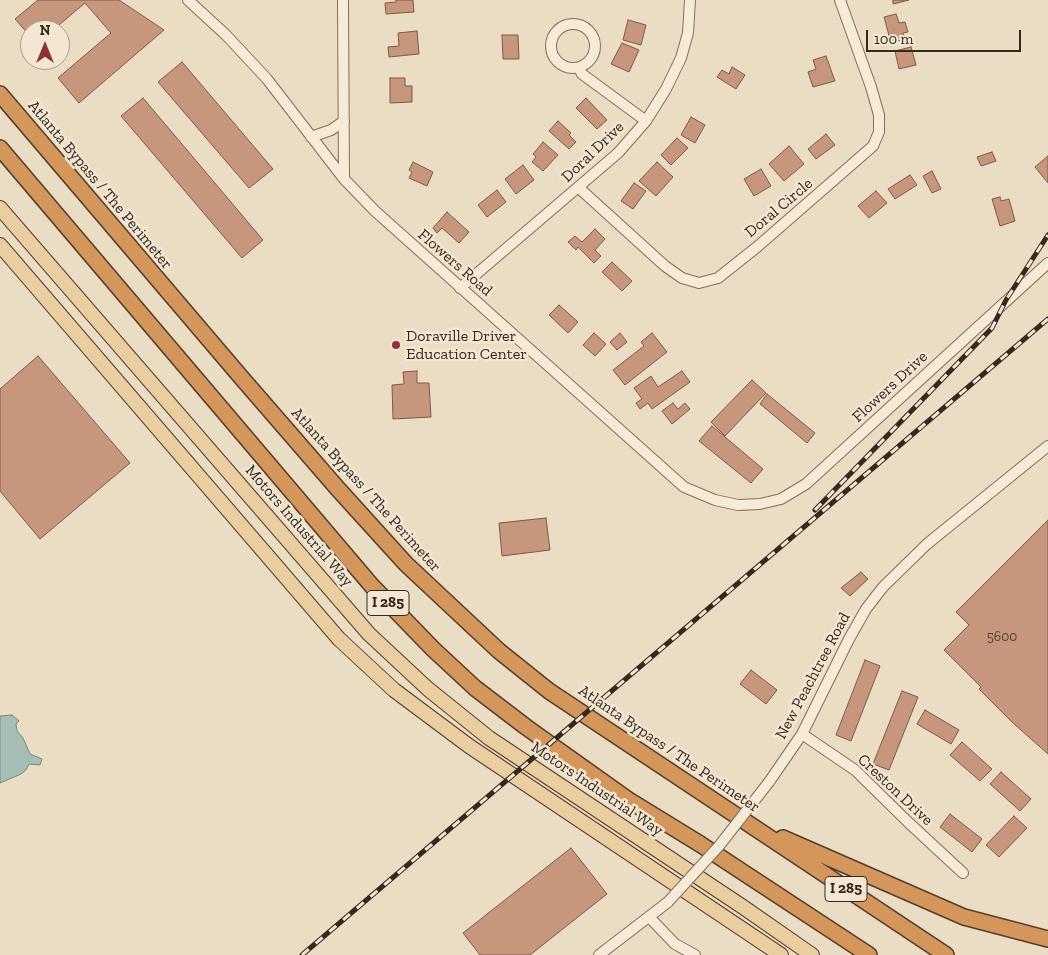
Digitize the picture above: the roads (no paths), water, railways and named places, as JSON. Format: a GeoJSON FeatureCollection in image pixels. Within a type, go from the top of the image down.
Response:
{"type":"FeatureCollection","features":[{"type":"Feature","properties":{"kind":"highway","name":"Atlanta Bypass / The Perimeter"},"geometry":{"type":"LineString","coordinates":[[0,94],[233,369],[406,564],[499,651],[549,690],[946,955]]}},
{"type":"Feature","properties":{"kind":"highway","name":"I 285"},"geometry":{"type":"LineString","coordinates":[[0,148],[372,586],[440,656],[475,688],[526,727],[630,801],[700,844],[869,955]]}},
{"type":"Feature","properties":{"kind":"highway"},"geometry":{"type":"LineString","coordinates":[[747,823],[964,917],[1048,939]]}},
{"type":"Feature","properties":{"kind":"main road","name":"Motors Industrial Way"},"geometry":{"type":"LineString","coordinates":[[0,208],[370,634],[428,689],[489,738],[812,955]]}},
{"type":"Feature","properties":{"kind":"main road"},"geometry":{"type":"LineString","coordinates":[[0,245],[339,639],[394,690],[468,746],[781,955]]}},
{"type":"Feature","properties":{"kind":"street","name":"Flowers Road"},"geometry":{"type":"LineString","coordinates":[[188,0],[226,35],[267,79],[344,179],[393,228],[684,487],[706,497],[738,505]]}},
{"type":"Feature","properties":{"kind":"street"},"geometry":{"type":"LineString","coordinates":[[343,0],[344,179]]}},
{"type":"Feature","properties":{"kind":"street","name":"Doral Drive"},"geometry":{"type":"LineString","coordinates":[[460,288],[618,153],[646,121],[681,58],[688,33],[690,0]]}},
{"type":"Feature","properties":{"kind":"street","name":"Doral Circle"},"geometry":{"type":"LineString","coordinates":[[579,188],[665,266],[682,278],[699,283],[718,278],[757,247],[874,146],[879,132],[879,115],[840,0]]}},
{"type":"Feature","properties":{"kind":"street"},"geometry":{"type":"LineString","coordinates":[[567,24],[576,24],[584,27],[595,40],[595,49],[592,57],[579,68],[570,68],[562,65],[555,60],[551,52],[551,43],[554,35],[559,28],[567,24]]}},
{"type":"Feature","properties":{"kind":"street"},"geometry":{"type":"LineString","coordinates":[[579,68],[582,74],[646,121]]}},
{"type":"Feature","properties":{"kind":"street"},"geometry":{"type":"LineString","coordinates":[[311,136],[331,130],[344,121]]}},
{"type":"Feature","properties":{"kind":"street","name":"Flowers Drive"},"geometry":{"type":"LineString","coordinates":[[738,505],[760,504],[781,499],[814,478],[1048,263]]}},
{"type":"Feature","properties":{"kind":"street","name":"New Peachtree Road"},"geometry":{"type":"LineString","coordinates":[[599,955],[668,902],[719,846],[769,782],[802,734],[852,634],[866,609],[883,587],[927,544],[1048,446]]}},
{"type":"Feature","properties":{"kind":"street","name":"Creston Drive"},"geometry":{"type":"LineString","coordinates":[[802,734],[855,770],[963,873]]}},
{"type":"Feature","properties":{"kind":"street"},"geometry":{"type":"LineString","coordinates":[[649,917],[675,944],[695,955]]}},
{"type":"Feature","properties":{"kind":"railway"},"geometry":{"type":"LineString","coordinates":[[815,510],[992,328],[1006,300],[1048,235]]}},
{"type":"Feature","properties":{"kind":"railway"},"geometry":{"type":"LineString","coordinates":[[302,955],[1048,319]]}},
{"type":"Feature","properties":{"kind":"place","name":"Doraville Driver Education Center"},"geometry":{"type":"Point","coordinates":[396,345]}}]}
